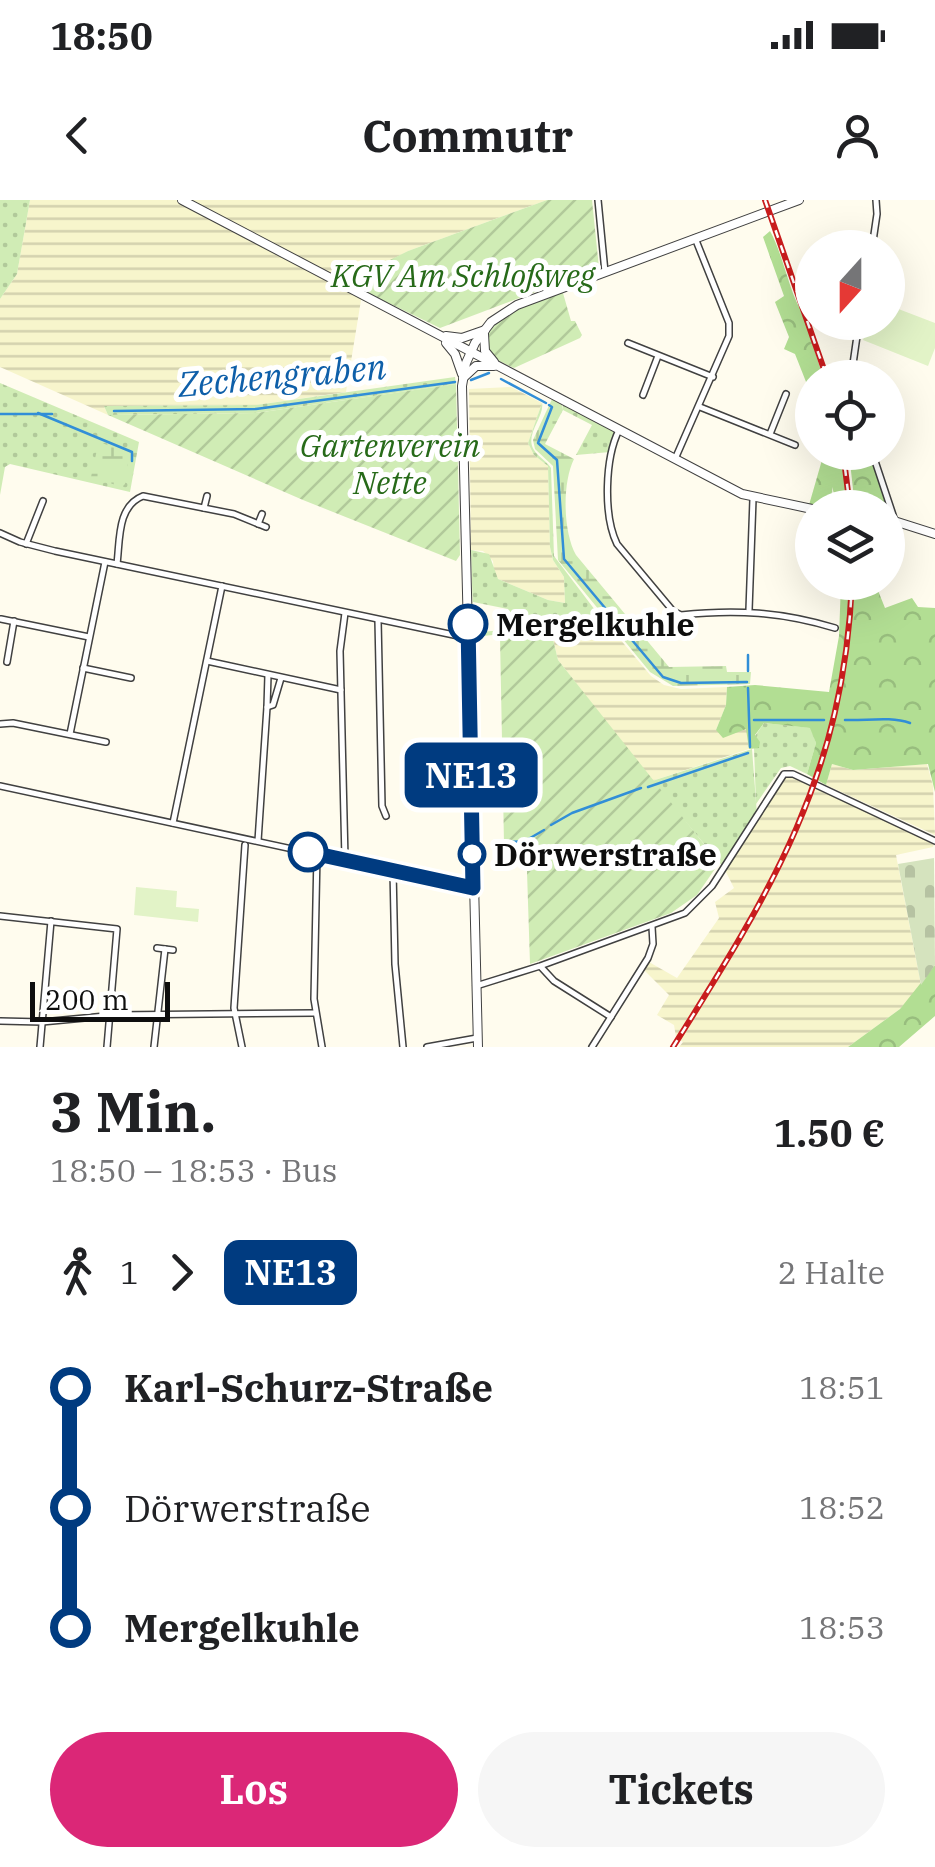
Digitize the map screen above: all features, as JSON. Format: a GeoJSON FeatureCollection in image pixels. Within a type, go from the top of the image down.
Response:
{"type":"FeatureCollection","features":[{"type":"Feature","properties":{"kind":"street"},"geometry":{"type":"LineString","coordinates":[[182,200],[753,498],[795,506]]}},
{"type":"Feature","properties":{"kind":"street"},"geometry":{"type":"LineString","coordinates":[[598,200],[605,272]]}},
{"type":"Feature","properties":{"kind":"street"},"geometry":{"type":"LineString","coordinates":[[428,1047],[477,1042],[463,378],[470,352],[499,315],[517,305],[799,200]]}},
{"type":"Feature","properties":{"kind":"street"},"geometry":{"type":"LineString","coordinates":[[875,230],[876,200]]}},
{"type":"Feature","properties":{"kind":"street"},"geometry":{"type":"LineString","coordinates":[[675,459],[729,336],[696,238]]}},
{"type":"Feature","properties":{"kind":"street"},"geometry":{"type":"LineString","coordinates":[[437,334],[462,338],[485,330]]}},
{"type":"Feature","properties":{"kind":"street"},"geometry":{"type":"LineString","coordinates":[[485,330],[486,352],[499,366]]}},
{"type":"Feature","properties":{"kind":"street"},"geometry":{"type":"LineString","coordinates":[[437,334],[455,354],[463,378]]}},
{"type":"Feature","properties":{"kind":"street"},"geometry":{"type":"LineString","coordinates":[[628,342],[713,378]]}},
{"type":"Feature","properties":{"kind":"street"},"geometry":{"type":"LineString","coordinates":[[642,395],[659,355]]}},
{"type":"Feature","properties":{"kind":"street"},"geometry":{"type":"LineString","coordinates":[[463,378],[476,366],[499,366]]}},
{"type":"Feature","properties":{"kind":"street"},"geometry":{"type":"LineString","coordinates":[[770,434],[786,394]]}},
{"type":"Feature","properties":{"kind":"street"},"geometry":{"type":"LineString","coordinates":[[700,406],[795,445]]}},
{"type":"Feature","properties":{"kind":"street"},"geometry":{"type":"LineString","coordinates":[[619,430],[608,460],[610,520],[617,544],[673,611],[681,615],[749,610],[788,615],[835,628]]}},
{"type":"Feature","properties":{"kind":"street"},"geometry":{"type":"LineString","coordinates":[[116,564],[124,514],[132,501],[149,496],[234,514],[266,527]]}},
{"type":"Feature","properties":{"kind":"street"},"geometry":{"type":"LineString","coordinates":[[204,508],[207,496]]}},
{"type":"Feature","properties":{"kind":"street"},"geometry":{"type":"LineString","coordinates":[[749,610],[753,498]]}},
{"type":"Feature","properties":{"kind":"street"},"geometry":{"type":"LineString","coordinates":[[26,544],[42,502]]}},
{"type":"Feature","properties":{"kind":"street"},"geometry":{"type":"LineString","coordinates":[[258,524],[262,514]]}},
{"type":"Feature","properties":{"kind":"street"},"geometry":{"type":"LineString","coordinates":[[905,524],[935,534]]}},
{"type":"Feature","properties":{"kind":"street"},"geometry":{"type":"LineString","coordinates":[[0,532],[26,544],[105,562],[468,638]]}},
{"type":"Feature","properties":{"kind":"street"},"geometry":{"type":"LineString","coordinates":[[70,734],[105,562]]}},
{"type":"Feature","properties":{"kind":"street"},"geometry":{"type":"LineString","coordinates":[[173,823],[222,586]]}},
{"type":"Feature","properties":{"kind":"street"},"geometry":{"type":"LineString","coordinates":[[824,624],[827,612]]}},
{"type":"Feature","properties":{"kind":"street"},"geometry":{"type":"LineString","coordinates":[[345,613],[340,641],[345,860]]}},
{"type":"Feature","properties":{"kind":"street"},"geometry":{"type":"LineString","coordinates":[[1,618],[89,636]]}},
{"type":"Feature","properties":{"kind":"street"},"geometry":{"type":"LineString","coordinates":[[378,620],[382,806],[386,816]]}},
{"type":"Feature","properties":{"kind":"street"},"geometry":{"type":"LineString","coordinates":[[7,662],[14,621]]}},
{"type":"Feature","properties":{"kind":"street"},"geometry":{"type":"LineString","coordinates":[[207,661],[340,690]]}},
{"type":"Feature","properties":{"kind":"street"},"geometry":{"type":"LineString","coordinates":[[83,668],[131,678]]}},
{"type":"Feature","properties":{"kind":"street"},"geometry":{"type":"LineString","coordinates":[[258,841],[268,675]]}},
{"type":"Feature","properties":{"kind":"street"},"geometry":{"type":"LineString","coordinates":[[267,706],[275,702],[281,678]]}},
{"type":"Feature","properties":{"kind":"street"},"geometry":{"type":"LineString","coordinates":[[0,724],[13,722],[106,742]]}},
{"type":"Feature","properties":{"kind":"street"},"geometry":{"type":"LineString","coordinates":[[476,986],[685,913],[706,894],[784,774],[793,774],[935,841]]}},
{"type":"Feature","properties":{"kind":"street"},"geometry":{"type":"LineString","coordinates":[[0,786],[473,888]]}},
{"type":"Feature","properties":{"kind":"street"},"geometry":{"type":"LineString","coordinates":[[242,1047],[235,1014],[246,845]]}},
{"type":"Feature","properties":{"kind":"street"},"geometry":{"type":"LineString","coordinates":[[317,854],[314,1013],[322,1047]]}},
{"type":"Feature","properties":{"kind":"street"},"geometry":{"type":"LineString","coordinates":[[393,870],[396,978],[403,1047]]}},
{"type":"Feature","properties":{"kind":"street"},"geometry":{"type":"LineString","coordinates":[[0,916],[117,929],[107,1047]]}},
{"type":"Feature","properties":{"kind":"street"},"geometry":{"type":"LineString","coordinates":[[40,1047],[51,921]]}},
{"type":"Feature","properties":{"kind":"street"},"geometry":{"type":"LineString","coordinates":[[592,1047],[648,958],[653,944],[652,927]]}},
{"type":"Feature","properties":{"kind":"street"},"geometry":{"type":"LineString","coordinates":[[154,1047],[169,950],[156,948]]}},
{"type":"Feature","properties":{"kind":"street"},"geometry":{"type":"LineString","coordinates":[[540,966],[554,982],[611,1017]]}},
{"type":"Feature","properties":{"kind":"street"},"geometry":{"type":"LineString","coordinates":[[0,1022],[110,1015],[314,1013]]}},
{"type":"Feature","properties":{"kind":"shaded area"},"geometry":{"type":"Polygon","coordinates":[[[30,200],[547,200],[408,251],[371,277],[362,294],[346,392],[256,405],[104,406],[108,415],[0,367],[0,299],[17,274],[30,200]]]}},
{"type":"Feature","properties":{"kind":"shaded area"},"geometry":{"type":"Polygon","coordinates":[[[511,387],[542,403],[528,443],[534,455],[548,466],[550,547],[564,577],[565,603],[498,579],[493,561],[483,551],[471,550],[469,389],[511,387]]]}},
{"type":"Feature","properties":{"kind":"shaded area"},"geometry":{"type":"Polygon","coordinates":[[[587,627],[614,632],[651,676],[664,685],[681,689],[727,687],[726,705],[716,730],[747,729],[749,749],[652,781],[558,660],[551,631],[587,627]]]}},
{"type":"Feature","properties":{"kind":"shaded area"},"geometry":{"type":"Polygon","coordinates":[[[832,764],[853,770],[927,764],[933,786],[935,835],[826,785],[832,764]]]}},
{"type":"Feature","properties":{"kind":"shaded area"},"geometry":{"type":"Polygon","coordinates":[[[788,773],[935,841],[933,847],[896,855],[921,985],[900,1009],[848,1047],[679,1047],[683,1042],[676,1037],[674,1025],[657,1015],[669,995],[644,970],[649,962],[677,978],[719,918],[715,902],[734,888],[724,868],[775,785],[788,773]]]}},
{"type":"Feature","properties":{"kind":"green space"},"geometry":{"type":"Polygon","coordinates":[[[0,200],[30,200],[17,274],[0,299],[0,200]]]}},
{"type":"Feature","properties":{"kind":"green space","name":"KGV Am Schloßweg"},"geometry":{"type":"Polygon","coordinates":[[[547,200],[592,200],[599,268],[440,328],[364,291],[386,262],[408,251],[547,200]]]}},
{"type":"Feature","properties":{"kind":"green space"},"geometry":{"type":"Polygon","coordinates":[[[770,231],[795,298],[795,340],[811,340],[818,360],[797,360],[795,354],[784,349],[789,337],[775,302],[784,296],[763,237],[770,231]]]}},
{"type":"Feature","properties":{"kind":"green space"},"geometry":{"type":"Polygon","coordinates":[[[563,293],[580,338],[514,368],[490,353],[486,340],[499,321],[563,293]]]}},
{"type":"Feature","properties":{"kind":"green space"},"geometry":{"type":"Polygon","coordinates":[[[905,312],[935,323],[935,348],[928,366],[863,340],[905,340],[905,312]]]}},
{"type":"Feature","properties":{"kind":"green space"},"geometry":{"type":"Polygon","coordinates":[[[455,377],[456,384],[256,413],[108,415],[104,406],[256,405],[455,377]]]}},
{"type":"Feature","properties":{"kind":"green space"},"geometry":{"type":"Polygon","coordinates":[[[0,383],[139,442],[130,492],[10,464],[5,467],[0,495],[0,383]]]}},
{"type":"Feature","properties":{"kind":"green space","name":"Gartenverein Nette"},"geometry":{"type":"Polygon","coordinates":[[[456,384],[460,555],[456,561],[108,415],[256,413],[456,384]]]}},
{"type":"Feature","properties":{"kind":"green space"},"geometry":{"type":"Polygon","coordinates":[[[552,399],[562,404],[563,410],[545,444],[574,459],[567,481],[566,507],[576,555],[669,667],[726,666],[727,672],[751,672],[750,684],[673,686],[650,672],[558,560],[553,466],[535,449],[533,440],[552,399]]]}},
{"type":"Feature","properties":{"kind":"green space"},"geometry":{"type":"Polygon","coordinates":[[[563,401],[619,430],[610,452],[576,455],[592,425],[563,410],[563,401]]]}},
{"type":"Feature","properties":{"kind":"green space"},"geometry":{"type":"Polygon","coordinates":[[[542,403],[531,438],[536,453],[551,468],[554,556],[595,610],[595,622],[473,637],[473,620],[479,620],[480,632],[516,629],[517,625],[521,628],[508,609],[473,602],[474,613],[478,615],[473,615],[471,550],[489,554],[498,579],[565,603],[564,577],[553,560],[550,547],[548,466],[534,455],[528,443],[542,403]]]}},
{"type":"Feature","properties":{"kind":"green space"},"geometry":{"type":"Polygon","coordinates":[[[98,445],[129,453],[122,487],[91,477],[98,445]]]}},
{"type":"Feature","properties":{"kind":"green space"},"geometry":{"type":"Polygon","coordinates":[[[819,470],[843,470],[846,490],[813,490],[819,470]]]}},
{"type":"Feature","properties":{"kind":"green space"},"geometry":{"type":"Polygon","coordinates":[[[851,470],[875,470],[882,490],[853,490],[851,470]]]}},
{"type":"Feature","properties":{"kind":"green space"},"geometry":{"type":"Polygon","coordinates":[[[912,598],[918,607],[935,608],[935,792],[928,764],[853,770],[832,764],[826,785],[807,774],[816,743],[810,728],[764,723],[755,735],[759,748],[749,749],[746,729],[723,738],[716,730],[726,705],[727,687],[755,685],[829,692],[839,636],[840,600],[882,600],[885,608],[912,598]]]}},
{"type":"Feature","properties":{"kind":"green space"},"geometry":{"type":"Polygon","coordinates":[[[551,631],[558,660],[719,863],[697,895],[671,913],[530,964],[526,841],[504,843],[500,637],[551,631]]]}},
{"type":"Feature","properties":{"kind":"green space"},"geometry":{"type":"Polygon","coordinates":[[[764,723],[811,728],[816,743],[807,774],[790,766],[781,768],[756,804],[754,748],[759,747],[755,736],[764,723]]]}},
{"type":"Feature","properties":{"kind":"green space"},"geometry":{"type":"Polygon","coordinates":[[[752,749],[757,815],[724,868],[652,781],[752,749]]]}},
{"type":"Feature","properties":{"kind":"green space"},"geometry":{"type":"Polygon","coordinates":[[[934,858],[935,965],[921,985],[898,864],[934,858]]]}},
{"type":"Feature","properties":{"kind":"green space"},"geometry":{"type":"Polygon","coordinates":[[[136,887],[177,891],[176,907],[199,909],[198,922],[134,915],[136,887]]]}},
{"type":"Feature","properties":{"kind":"green space"},"geometry":{"type":"Polygon","coordinates":[[[935,965],[935,1016],[899,1047],[848,1047],[900,1009],[935,965]]]}},
{"type":"Feature","properties":{"kind":"waterway"},"geometry":{"type":"LineString","coordinates":[[471,380],[489,373]]}},
{"type":"Feature","properties":{"kind":"waterway"},"geometry":{"type":"LineString","coordinates":[[501,379],[546,403]]}},
{"type":"Feature","properties":{"kind":"waterway","name":"Zechengraben"},"geometry":{"type":"LineString","coordinates":[[114,411],[256,409],[455,382]]}},
{"type":"Feature","properties":{"kind":"waterway"},"geometry":{"type":"LineString","coordinates":[[549,405],[552,407],[538,443],[557,460],[564,559],[663,677],[681,683],[747,682]]}},
{"type":"Feature","properties":{"kind":"waterway"},"geometry":{"type":"LineString","coordinates":[[38,413],[132,452],[132,461]]}},
{"type":"Feature","properties":{"kind":"waterway","name":"Zechengraben"},"geometry":{"type":"LineString","coordinates":[[0,414],[52,414]]}},
{"type":"Feature","properties":{"kind":"waterway"},"geometry":{"type":"LineString","coordinates":[[748,655],[748,671]]}},
{"type":"Feature","properties":{"kind":"waterway"},"geometry":{"type":"LineString","coordinates":[[748,688],[750,747]]}},
{"type":"Feature","properties":{"kind":"waterway"},"geometry":{"type":"LineString","coordinates":[[754,720],[824,720]]}},
{"type":"Feature","properties":{"kind":"waterway"},"geometry":{"type":"LineString","coordinates":[[845,720],[910,723]]}},
{"type":"Feature","properties":{"kind":"waterway"},"geometry":{"type":"LineString","coordinates":[[648,787],[748,753]]}},
{"type":"Feature","properties":{"kind":"waterway"},"geometry":{"type":"LineString","coordinates":[[551,825],[572,813],[641,788]]}},
{"type":"Feature","properties":{"kind":"waterway"},"geometry":{"type":"LineString","coordinates":[[510,842],[525,841],[544,830]]}},
{"type":"Feature","properties":{"kind":"railway"},"geometry":{"type":"LineString","coordinates":[[765,200],[821,360]]}},
{"type":"Feature","properties":{"kind":"railway"},"geometry":{"type":"LineString","coordinates":[[845,470],[848,490]]}},
{"type":"Feature","properties":{"kind":"railway"},"geometry":{"type":"LineString","coordinates":[[673,1047],[742,935],[797,828],[835,714],[850,600]]}},
{"type":"Feature","properties":{"kind":"bus line","name":"NE13"},"geometry":{"type":"LineString","coordinates":[[308,852],[473,888],[468,624]]}},
{"type":"Feature","properties":{"kind":"place","name":"Mergelkuhle"},"geometry":{"type":"Point","coordinates":[468,624]}},
{"type":"Feature","properties":{"kind":"place","name":"Dörwerstraße"},"geometry":{"type":"Point","coordinates":[472,854]}}]}
